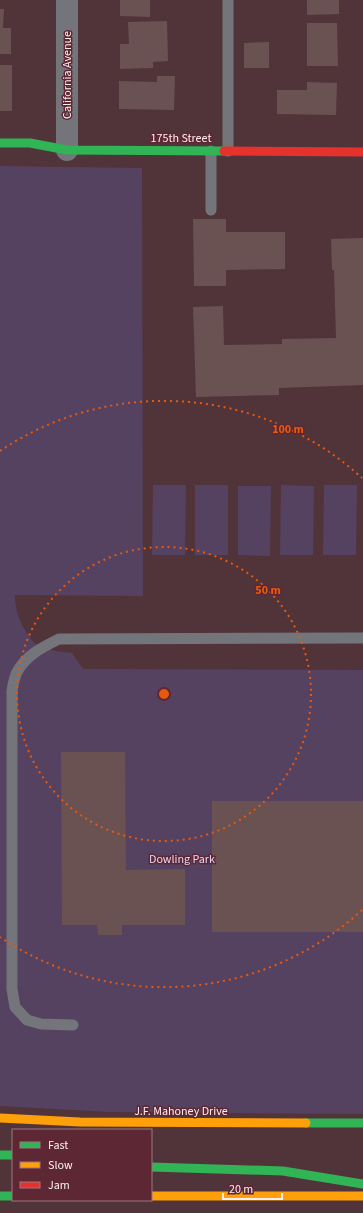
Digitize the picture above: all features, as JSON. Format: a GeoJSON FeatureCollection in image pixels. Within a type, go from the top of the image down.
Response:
{"type":"FeatureCollection","features":[{"type":"Feature","properties":{"kind":"main road","name":"175th Street"},"geometry":{"type":"LineString","coordinates":[[0,143],[30,143],[67,150],[363,152]]}},
{"type":"Feature","properties":{"kind":"main road","name":"J.F. Mahoney Drive"},"geometry":{"type":"LineString","coordinates":[[0,1118],[80,1122],[363,1123]]}},
{"type":"Feature","properties":{"kind":"main road"},"geometry":{"type":"LineString","coordinates":[[0,1155],[12,1155]]}},
{"type":"Feature","properties":{"kind":"main road"},"geometry":{"type":"LineString","coordinates":[[152,1167],[283,1171],[363,1184]]}},
{"type":"Feature","properties":{"kind":"main road"},"geometry":{"type":"LineString","coordinates":[[0,1196],[12,1196]]}},
{"type":"Feature","properties":{"kind":"main road"},"geometry":{"type":"LineString","coordinates":[[152,1196],[363,1196]]}},
{"type":"Feature","properties":{"kind":"street","name":"California Avenue"},"geometry":{"type":"LineString","coordinates":[[67,0],[67,150]]}},
{"type":"Feature","properties":{"kind":"lane"},"geometry":{"type":"LineString","coordinates":[[228,0],[228,151]]}},
{"type":"Feature","properties":{"kind":"lane"},"geometry":{"type":"LineString","coordinates":[[211,151],[211,210]]}},
{"type":"Feature","properties":{"kind":"lane"},"geometry":{"type":"LineString","coordinates":[[73,1025],[41,1024],[28,1020],[16,1007],[12,989],[12,691],[17,672],[29,656],[40,648],[59,639],[363,638]]}},
{"type":"Feature","properties":{"kind":"green space","name":"Dowling Park"},"geometry":{"type":"Polygon","coordinates":[[[0,166],[142,168],[143,596],[15,595],[19,617],[23,627],[31,639],[34,643],[48,649],[72,653],[83,669],[363,670],[363,1114],[110,1112],[0,1106],[0,166]]]}},
{"type":"Feature","properties":{"kind":"green space"},"geometry":{"type":"Polygon","coordinates":[[[153,485],[186,485],[185,555],[152,555],[153,485]]]}},
{"type":"Feature","properties":{"kind":"green space"},"geometry":{"type":"Polygon","coordinates":[[[195,485],[228,485],[228,555],[195,555],[195,485]]]}},
{"type":"Feature","properties":{"kind":"green space"},"geometry":{"type":"Polygon","coordinates":[[[281,485],[314,486],[313,555],[280,555],[281,485]]]}},
{"type":"Feature","properties":{"kind":"green space"},"geometry":{"type":"Polygon","coordinates":[[[324,485],[357,485],[356,555],[323,555],[324,485]]]}},
{"type":"Feature","properties":{"kind":"green space"},"geometry":{"type":"Polygon","coordinates":[[[238,486],[271,486],[270,556],[238,555],[238,486]]]}},
{"type":"Feature","properties":{"kind":"building"},"geometry":{"type":"Polygon","coordinates":[[[120,0],[150,0],[150,17],[120,16],[120,0]]]}},
{"type":"Feature","properties":{"kind":"building"},"geometry":{"type":"Polygon","coordinates":[[[307,0],[339,0],[339,14],[307,15],[307,0]]]}},
{"type":"Feature","properties":{"kind":"building"},"geometry":{"type":"Polygon","coordinates":[[[0,9],[4,9],[3,28],[11,28],[11,54],[0,54],[0,9]]]}},
{"type":"Feature","properties":{"kind":"building"},"geometry":{"type":"Polygon","coordinates":[[[167,21],[168,61],[153,62],[153,68],[120,69],[120,44],[129,44],[128,22],[167,21]]]}},
{"type":"Feature","properties":{"kind":"building"},"geometry":{"type":"Polygon","coordinates":[[[307,23],[337,23],[338,66],[307,66],[307,23]]]}},
{"type":"Feature","properties":{"kind":"building"},"geometry":{"type":"Polygon","coordinates":[[[269,42],[269,68],[244,68],[244,43],[269,42]]]}},
{"type":"Feature","properties":{"kind":"building"},"geometry":{"type":"Polygon","coordinates":[[[0,65],[12,65],[12,111],[0,111],[0,65]]]}},
{"type":"Feature","properties":{"kind":"building"},"geometry":{"type":"Polygon","coordinates":[[[157,76],[175,76],[174,110],[119,109],[119,81],[157,82],[157,76]]]}},
{"type":"Feature","properties":{"kind":"building"},"geometry":{"type":"Polygon","coordinates":[[[307,82],[337,83],[336,115],[277,114],[277,90],[307,90],[307,82]]]}},
{"type":"Feature","properties":{"kind":"building"},"geometry":{"type":"Polygon","coordinates":[[[193,219],[226,219],[226,232],[285,232],[285,269],[226,270],[226,286],[194,286],[193,219]]]}},
{"type":"Feature","properties":{"kind":"building"},"geometry":{"type":"Polygon","coordinates":[[[363,238],[363,385],[279,388],[279,395],[196,397],[193,307],[223,306],[224,345],[282,344],[282,339],[336,338],[334,270],[332,270],[331,239],[363,238]]]}},
{"type":"Feature","properties":{"kind":"building"},"geometry":{"type":"Polygon","coordinates":[[[61,752],[125,752],[126,870],[185,869],[185,925],[122,925],[122,935],[98,935],[97,925],[62,925],[61,752]]]}},
{"type":"Feature","properties":{"kind":"building"},"geometry":{"type":"Polygon","coordinates":[[[212,801],[363,801],[363,932],[212,932],[212,801]]]}},
{"type":"Feature","properties":{"kind":"traffic: fast"},"geometry":{"type":"LineString","coordinates":[[0,143],[30,143],[67,150],[224,151]]}},
{"type":"Feature","properties":{"kind":"traffic: fast"},"geometry":{"type":"LineString","coordinates":[[306,1123],[363,1123]]}},
{"type":"Feature","properties":{"kind":"traffic: fast"},"geometry":{"type":"LineString","coordinates":[[0,1155],[12,1155]]}},
{"type":"Feature","properties":{"kind":"traffic: fast"},"geometry":{"type":"LineString","coordinates":[[152,1167],[283,1171],[363,1184]]}},
{"type":"Feature","properties":{"kind":"traffic: fast"},"geometry":{"type":"LineString","coordinates":[[0,1196],[12,1196]]}},
{"type":"Feature","properties":{"kind":"traffic: slow"},"geometry":{"type":"LineString","coordinates":[[0,1118],[80,1122],[306,1123]]}},
{"type":"Feature","properties":{"kind":"traffic: slow"},"geometry":{"type":"LineString","coordinates":[[152,1196],[363,1196]]}},
{"type":"Feature","properties":{"kind":"traffic: jam"},"geometry":{"type":"LineString","coordinates":[[224,151],[363,152]]}}]}
